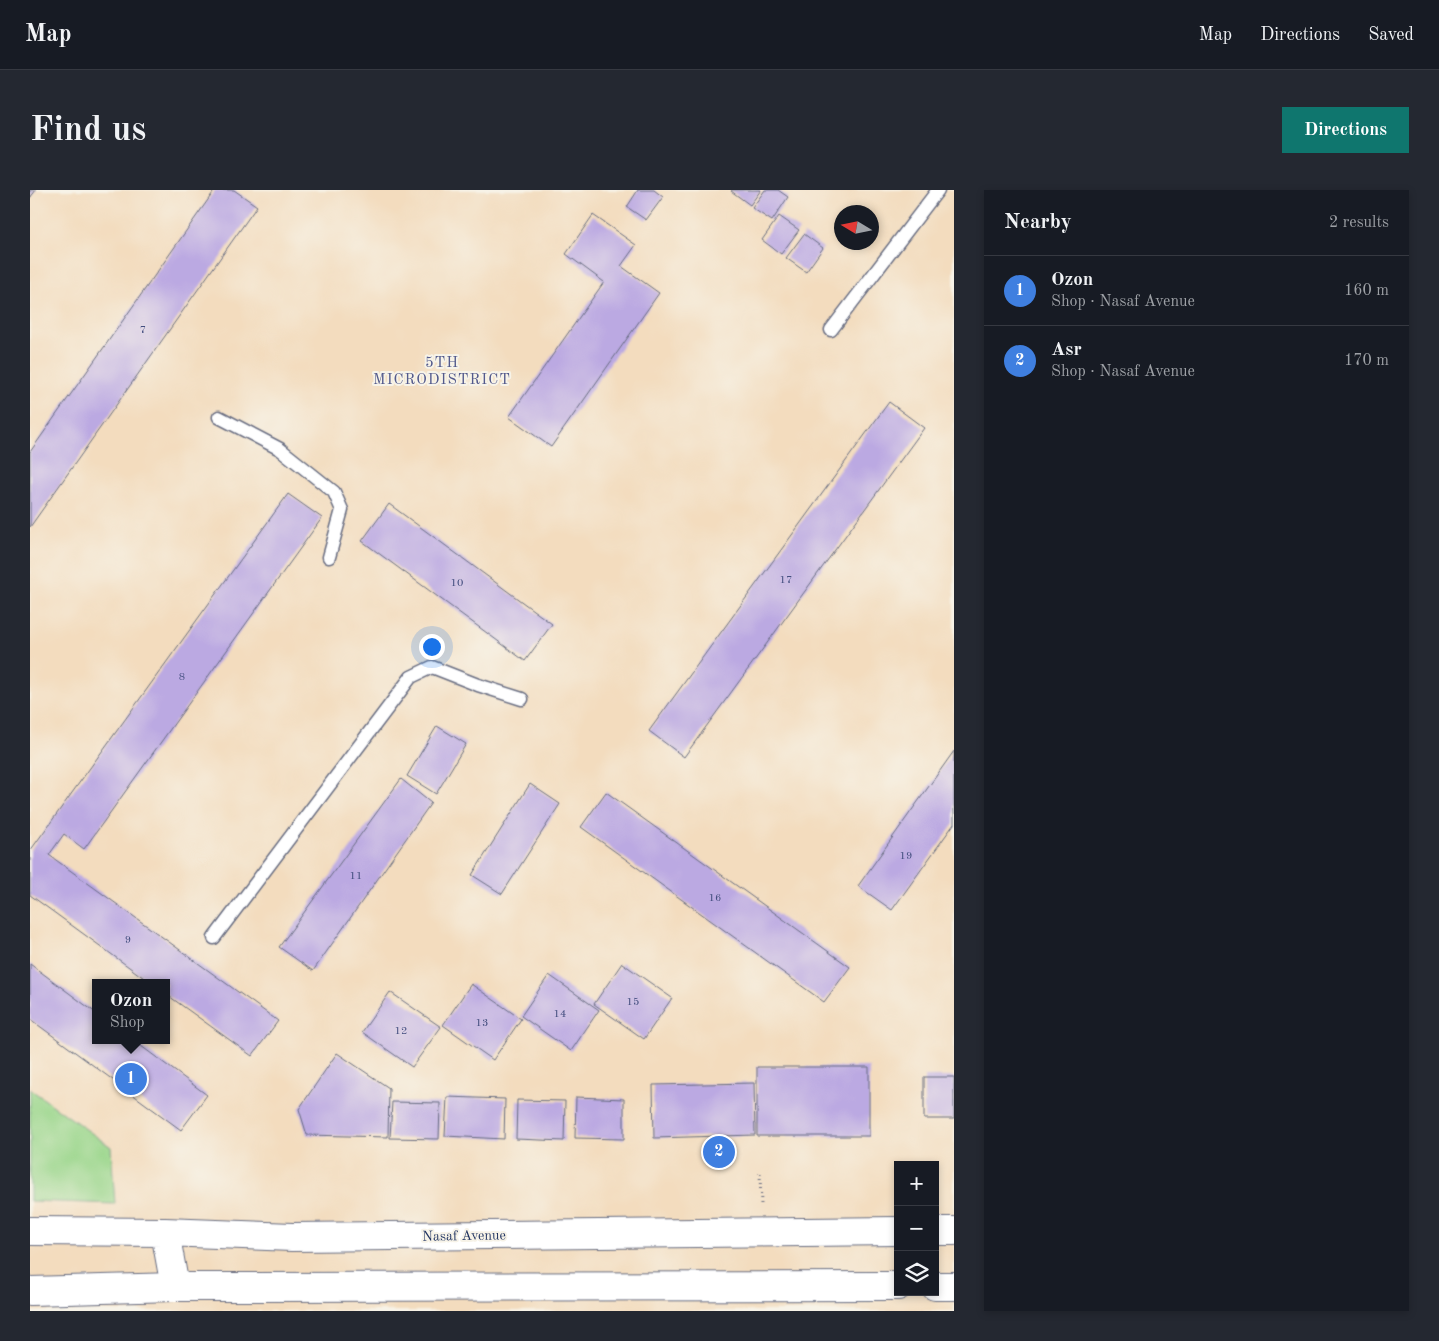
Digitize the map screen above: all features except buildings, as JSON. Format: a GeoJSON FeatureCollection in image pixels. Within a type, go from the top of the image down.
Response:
{"type":"FeatureCollection","features":[{"type":"Feature","properties":{"kind":"main road"},"geometry":{"type":"LineString","coordinates":[[939,1231],[954,1230]]}},
{"type":"Feature","properties":{"kind":"main road","name":"Nasaf Avenue"},"geometry":{"type":"LineString","coordinates":[[30,1231],[165,1232],[292,1237],[894,1231]]}},
{"type":"Feature","properties":{"kind":"main road"},"geometry":{"type":"LineString","coordinates":[[165,1232],[175,1287]]}},
{"type":"Feature","properties":{"kind":"main road"},"geometry":{"type":"LineString","coordinates":[[30,1291],[175,1287],[894,1286]]}},
{"type":"Feature","properties":{"kind":"main road"},"geometry":{"type":"LineString","coordinates":[[939,1286],[954,1286]]}},
{"type":"Feature","properties":{"kind":"lane"},"geometry":{"type":"LineString","coordinates":[[831,330],[938,190]]}},
{"type":"Feature","properties":{"kind":"lane"},"geometry":{"type":"LineString","coordinates":[[219,417],[280,449],[334,492],[342,510],[329,557]]}},
{"type":"Feature","properties":{"kind":"lane"},"geometry":{"type":"LineString","coordinates":[[214,938],[411,677],[432,667],[478,685],[522,699]]}},
{"type":"Feature","properties":{"kind":"path"},"geometry":{"type":"LineString","coordinates":[[760,1173],[761,1205]]}},
{"type":"Feature","properties":{"kind":"green space"},"geometry":{"type":"Polygon","coordinates":[[[30,1089],[111,1147],[115,1204],[30,1201],[30,1089]]]}},
{"type":"Feature","properties":{"kind":"place","name":"Ozon"},"geometry":{"type":"Point","coordinates":[131,1079]}},
{"type":"Feature","properties":{"kind":"place","name":"Asr"},"geometry":{"type":"Point","coordinates":[719,1152]}},
{"type":"Feature","properties":{"kind":"district","name":"5TH MICRODISTRICT"},"geometry":{"type":"Point","coordinates":[442,370]}}]}
